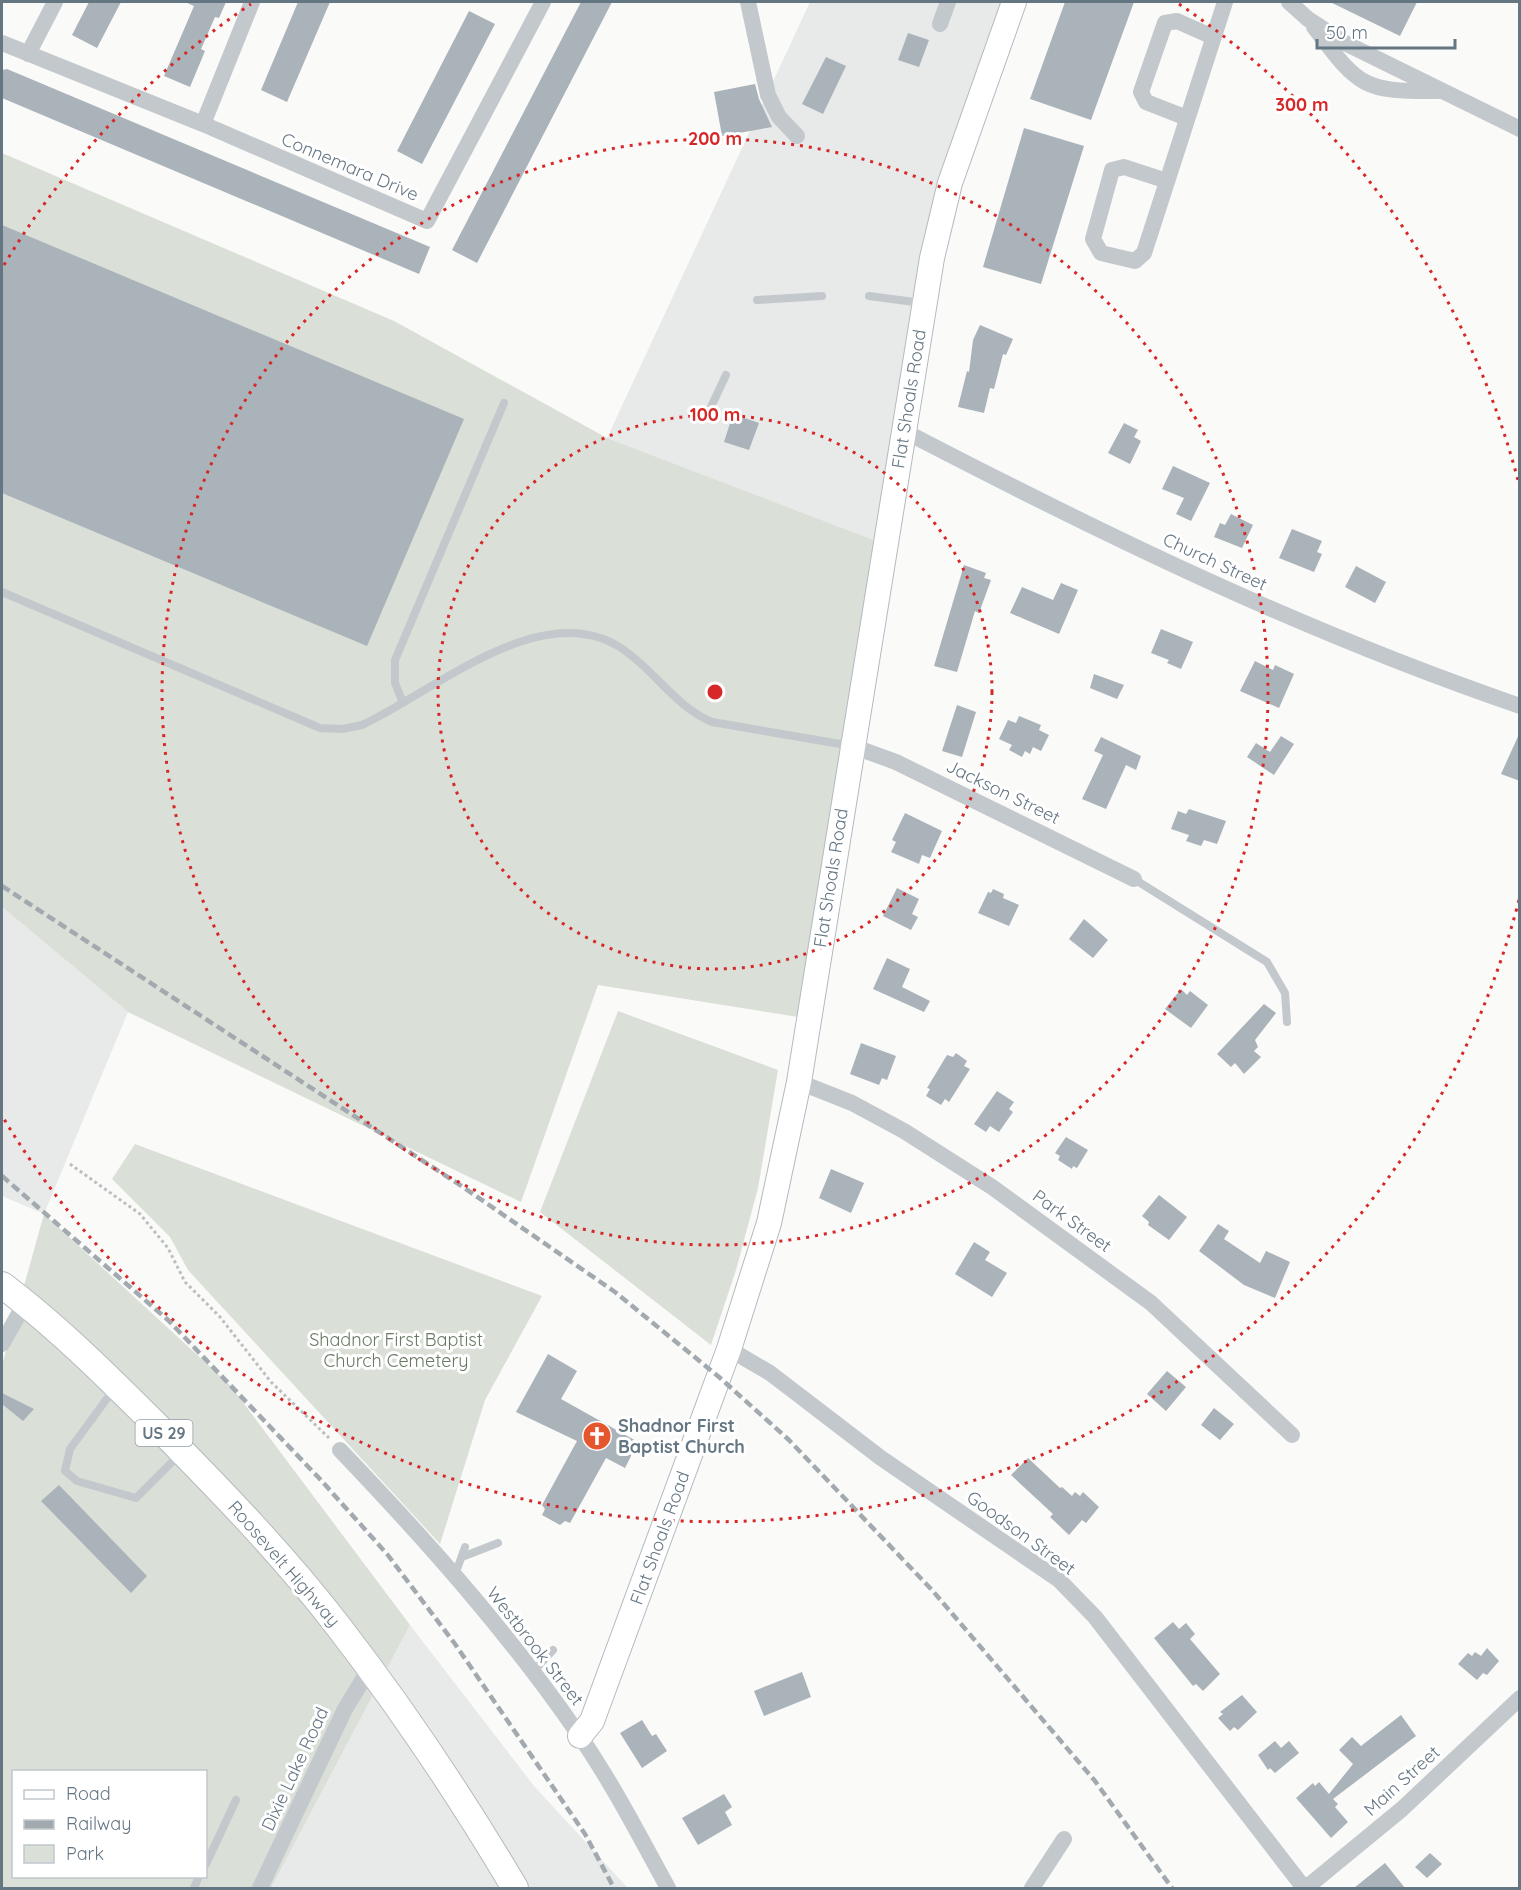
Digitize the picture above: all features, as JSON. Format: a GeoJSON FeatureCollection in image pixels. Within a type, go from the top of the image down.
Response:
{"type":"FeatureCollection","features":[{"type":"Feature","properties":{"kind":"main road","name":"Roosevelt Highway"},"geometry":{"type":"LineString","coordinates":[[2,1285],[117,1386],[182,1451],[271,1547],[337,1624],[447,1777],[515,1888]]}},
{"type":"Feature","properties":{"kind":"street"},"geometry":{"type":"LineString","coordinates":[[28,54],[55,2]]}},
{"type":"Feature","properties":{"kind":"street"},"geometry":{"type":"LineString","coordinates":[[203,124],[252,2]]}},
{"type":"Feature","properties":{"kind":"street","name":"Connemara Drive"},"geometry":{"type":"LineString","coordinates":[[2,43],[203,124],[428,221],[543,2]]}},
{"type":"Feature","properties":{"kind":"street"},"geometry":{"type":"LineString","coordinates":[[748,2],[768,95],[779,117],[797,136]]}},
{"type":"Feature","properties":{"kind":"street"},"geometry":{"type":"LineString","coordinates":[[940,24],[948,2]]}},
{"type":"Feature","properties":{"kind":"street","name":"Flat Shoals Road"},"geometry":{"type":"LineString","coordinates":[[580,1736],[592,1721],[729,1349],[769,1223],[799,1082],[925,303],[950,183],[1014,2]]}},
{"type":"Feature","properties":{"kind":"street"},"geometry":{"type":"LineString","coordinates":[[1167,181],[1124,167],[1112,170],[1094,239],[1101,253],[1135,261],[1144,252],[1225,2]]}},
{"type":"Feature","properties":{"kind":"street"},"geometry":{"type":"LineString","coordinates":[[1290,2],[1308,20],[1346,70],[1366,83],[1389,91],[1442,91]]}},
{"type":"Feature","properties":{"kind":"street"},"geometry":{"type":"LineString","coordinates":[[1308,20],[1345,43],[1520,129]]}},
{"type":"Feature","properties":{"kind":"street"},"geometry":{"type":"LineString","coordinates":[[1187,118],[1146,102],[1141,92],[1165,23],[1177,21],[1213,37]]}},
{"type":"Feature","properties":{"kind":"street","name":"Church Street"},"geometry":{"type":"LineString","coordinates":[[904,431],[1198,578],[1413,669],[1520,706]]}},
{"type":"Feature","properties":{"kind":"street","name":"Jackson Street"},"geometry":{"type":"LineString","coordinates":[[852,746],[896,762],[1134,879]]}},
{"type":"Feature","properties":{"kind":"street","name":"Park Street"},"geometry":{"type":"LineString","coordinates":[[799,1082],[852,1103],[893,1125],[992,1187],[1151,1303],[1292,1435]]}},
{"type":"Feature","properties":{"kind":"street"},"geometry":{"type":"LineString","coordinates":[[2,1344],[25,1303]]}},
{"type":"Feature","properties":{"kind":"street","name":"Goodson Street"},"geometry":{"type":"LineString","coordinates":[[729,1349],[770,1373],[880,1458],[1059,1580],[1095,1617],[1305,1888]]}},
{"type":"Feature","properties":{"kind":"street","name":"Westbrook Street"},"geometry":{"type":"LineString","coordinates":[[340,1450],[417,1532],[533,1672],[580,1736],[629,1815],[668,1888]]}},
{"type":"Feature","properties":{"kind":"street","name":"Dixie Lake Road"},"geometry":{"type":"LineString","coordinates":[[260,1888],[345,1709],[370,1668]]}},
{"type":"Feature","properties":{"kind":"street","name":"Main Street"},"geometry":{"type":"LineString","coordinates":[[1305,1888],[1402,1809],[1520,1698]]}},
{"type":"Feature","properties":{"kind":"street"},"geometry":{"type":"LineString","coordinates":[[1032,1888],[1064,1839]]}},
{"type":"Feature","properties":{"kind":"lane"},"geometry":{"type":"LineString","coordinates":[[757,300],[822,296]]}},
{"type":"Feature","properties":{"kind":"lane"},"geometry":{"type":"LineString","coordinates":[[869,296],[925,303]]}},
{"type":"Feature","properties":{"kind":"lane"},"geometry":{"type":"LineString","coordinates":[[710,409],[726,375]]}},
{"type":"Feature","properties":{"kind":"lane"},"geometry":{"type":"LineString","coordinates":[[403,703],[395,683],[395,660],[504,403]]}},
{"type":"Feature","properties":{"kind":"lane"},"geometry":{"type":"LineString","coordinates":[[2,592],[321,728],[342,729],[362,725],[485,656],[514,644],[568,633],[593,637],[620,647],[678,703],[693,714],[712,722],[852,746]]}},
{"type":"Feature","properties":{"kind":"lane"},"geometry":{"type":"LineString","coordinates":[[1134,879],[1267,962],[1285,993],[1287,1022]]}},
{"type":"Feature","properties":{"kind":"lane"},"geometry":{"type":"LineString","coordinates":[[117,1386],[70,1449],[65,1471],[76,1481],[136,1498],[182,1451]]}},
{"type":"Feature","properties":{"kind":"lane"},"geometry":{"type":"LineString","coordinates":[[462,1557],[498,1543]]}},
{"type":"Feature","properties":{"kind":"lane"},"geometry":{"type":"LineString","coordinates":[[454,1576],[465,1547]]}},
{"type":"Feature","properties":{"kind":"lane"},"geometry":{"type":"LineString","coordinates":[[533,1672],[553,1650]]}},
{"type":"Feature","properties":{"kind":"lane"},"geometry":{"type":"LineString","coordinates":[[207,1862],[236,1800]]}},
{"type":"Feature","properties":{"kind":"path"},"geometry":{"type":"LineString","coordinates":[[70,1164],[140,1214],[168,1248],[184,1282],[220,1317],[271,1382],[340,1450]]}},
{"type":"Feature","properties":{"kind":"shaded area"},"geometry":{"type":"Polygon","coordinates":[[[810,2],[1013,2],[945,184],[879,542],[607,438],[810,2]]]}},
{"type":"Feature","properties":{"kind":"shaded area"},"geometry":{"type":"Polygon","coordinates":[[[2,907],[128,1012],[44,1214],[2,1196],[2,907]]]}},
{"type":"Feature","properties":{"kind":"shaded area"},"geometry":{"type":"Polygon","coordinates":[[[410,1625],[534,1786],[628,1888],[271,1888],[410,1625]]]}},
{"type":"Feature","properties":{"kind":"green space"},"geometry":{"type":"Polygon","coordinates":[[[2,153],[394,321],[607,438],[879,542],[811,1019],[598,985],[521,1202],[128,1012],[2,907],[2,153]]]}},
{"type":"Feature","properties":{"kind":"green space"},"geometry":{"type":"Polygon","coordinates":[[[618,1011],[778,1070],[758,1188],[736,1270],[711,1345],[540,1212],[618,1011]]]}},
{"type":"Feature","properties":{"kind":"green space","name":"Shadnor First Baptist Church Cemetery"},"geometry":{"type":"Polygon","coordinates":[[[135,1144],[542,1296],[485,1400],[440,1544],[188,1270],[170,1237],[112,1179],[135,1144]]]}},
{"type":"Feature","properties":{"kind":"green space"},"geometry":{"type":"Polygon","coordinates":[[[44,1214],[230,1385],[410,1625],[271,1888],[2,1888],[2,1365],[44,1214]]]}},
{"type":"Feature","properties":{"kind":"building"},"geometry":{"type":"Polygon","coordinates":[[[89,2],[121,2],[97,48],[72,35],[89,2]]]}},
{"type":"Feature","properties":{"kind":"building"},"geometry":{"type":"Polygon","coordinates":[[[185,2],[226,2],[219,18],[215,17],[201,49],[205,51],[190,87],[164,76],[194,6],[185,2]]]}},
{"type":"Feature","properties":{"kind":"building"},"geometry":{"type":"Polygon","coordinates":[[[298,2],[330,2],[287,102],[261,90],[298,2]]]}},
{"type":"Feature","properties":{"kind":"building"},"geometry":{"type":"Polygon","coordinates":[[[581,2],[612,2],[477,263],[452,250],[581,2]]]}},
{"type":"Feature","properties":{"kind":"building"},"geometry":{"type":"Polygon","coordinates":[[[1065,2],[1134,2],[1091,120],[1030,99],[1065,2]]]}},
{"type":"Feature","properties":{"kind":"building"},"geometry":{"type":"Polygon","coordinates":[[[1330,2],[1417,2],[1400,36],[1330,2]]]}},
{"type":"Feature","properties":{"kind":"building"},"geometry":{"type":"Polygon","coordinates":[[[469,11],[495,24],[422,164],[397,151],[469,11]]]}},
{"type":"Feature","properties":{"kind":"building"},"geometry":{"type":"Polygon","coordinates":[[[908,33],[929,40],[919,67],[898,60],[908,33]]]}},
{"type":"Feature","properties":{"kind":"building"},"geometry":{"type":"Polygon","coordinates":[[[826,57],[846,66],[823,114],[802,104],[826,57]]]}},
{"type":"Feature","properties":{"kind":"building"},"geometry":{"type":"Polygon","coordinates":[[[7,69],[430,247],[419,274],[2,98],[2,70],[7,69]]]}},
{"type":"Feature","properties":{"kind":"building"},"geometry":{"type":"Polygon","coordinates":[[[755,84],[772,127],[722,136],[714,92],[755,84]]]}},
{"type":"Feature","properties":{"kind":"building"},"geometry":{"type":"Polygon","coordinates":[[[1024,128],[1084,146],[1041,284],[983,267],[1024,128]]]}},
{"type":"Feature","properties":{"kind":"building"},"geometry":{"type":"Polygon","coordinates":[[[2,225],[464,419],[367,646],[2,493],[2,225]]]}},
{"type":"Feature","properties":{"kind":"building"},"geometry":{"type":"Polygon","coordinates":[[[980,325],[1013,339],[1006,355],[1003,354],[994,389],[990,388],[984,413],[958,407],[967,371],[969,372],[973,340],[980,325]]]}},
{"type":"Feature","properties":{"kind":"building"},"geometry":{"type":"Polygon","coordinates":[[[733,414],[759,423],[749,450],[724,442],[733,414]]]}},
{"type":"Feature","properties":{"kind":"building"},"geometry":{"type":"Polygon","coordinates":[[[1124,423],[1138,430],[1134,437],[1141,441],[1130,464],[1108,453],[1124,423]]]}},
{"type":"Feature","properties":{"kind":"building"},"geometry":{"type":"Polygon","coordinates":[[[1173,466],[1210,483],[1191,521],[1176,514],[1184,498],[1162,489],[1173,466]]]}},
{"type":"Feature","properties":{"kind":"building"},"geometry":{"type":"Polygon","coordinates":[[[1231,514],[1253,525],[1242,548],[1214,537],[1220,523],[1225,525],[1231,514]]]}},
{"type":"Feature","properties":{"kind":"building"},"geometry":{"type":"Polygon","coordinates":[[[1292,529],[1322,541],[1317,552],[1322,554],[1314,572],[1279,558],[1292,529]]]}},
{"type":"Feature","properties":{"kind":"building"},"geometry":{"type":"Polygon","coordinates":[[[964,565],[986,573],[984,578],[991,580],[979,613],[975,611],[957,672],[934,666],[964,565]]]}},
{"type":"Feature","properties":{"kind":"building"},"geometry":{"type":"Polygon","coordinates":[[[1356,566],[1386,582],[1375,603],[1345,587],[1356,566]]]}},
{"type":"Feature","properties":{"kind":"building"},"geometry":{"type":"Polygon","coordinates":[[[1061,583],[1078,590],[1059,634],[1010,613],[1022,587],[1053,600],[1061,583]]]}},
{"type":"Feature","properties":{"kind":"building"},"geometry":{"type":"Polygon","coordinates":[[[1161,629],[1193,642],[1181,669],[1167,663],[1169,660],[1151,653],[1161,629]]]}},
{"type":"Feature","properties":{"kind":"building"},"geometry":{"type":"Polygon","coordinates":[[[1255,661],[1273,670],[1275,665],[1294,674],[1279,708],[1240,691],[1255,661]]]}},
{"type":"Feature","properties":{"kind":"building"},"geometry":{"type":"Polygon","coordinates":[[[1094,674],[1124,685],[1117,699],[1090,688],[1094,674]]]}},
{"type":"Feature","properties":{"kind":"building"},"geometry":{"type":"Polygon","coordinates":[[[957,705],[976,712],[962,757],[942,751],[957,705]]]}},
{"type":"Feature","properties":{"kind":"building"},"geometry":{"type":"Polygon","coordinates":[[[1019,716],[1041,725],[1039,730],[1049,735],[1041,751],[1033,747],[1030,754],[1025,751],[1022,757],[1009,750],[1012,745],[999,739],[1008,720],[1016,723],[1019,716]]]}},
{"type":"Feature","properties":{"kind":"building"},"geometry":{"type":"Polygon","coordinates":[[[1520,732],[1520,781],[1501,774],[1520,732]]]}},
{"type":"Feature","properties":{"kind":"building"},"geometry":{"type":"Polygon","coordinates":[[[1281,736],[1294,744],[1274,775],[1247,757],[1256,743],[1270,752],[1281,736]]]}},
{"type":"Feature","properties":{"kind":"building"},"geometry":{"type":"Polygon","coordinates":[[[1101,737],[1141,756],[1136,770],[1126,765],[1106,809],[1082,799],[1103,755],[1094,751],[1101,737]]]}},
{"type":"Feature","properties":{"kind":"building"},"geometry":{"type":"Polygon","coordinates":[[[1189,809],[1226,821],[1217,844],[1204,840],[1201,846],[1186,841],[1189,835],[1171,829],[1178,811],[1186,814],[1189,809]]]}},
{"type":"Feature","properties":{"kind":"building"},"geometry":{"type":"Polygon","coordinates":[[[905,813],[942,831],[930,858],[922,855],[919,864],[891,852],[896,842],[892,840],[905,813]]]}},
{"type":"Feature","properties":{"kind":"building"},"geometry":{"type":"Polygon","coordinates":[[[897,888],[919,899],[912,914],[918,917],[911,930],[883,916],[897,888]]]}},
{"type":"Feature","properties":{"kind":"building"},"geometry":{"type":"Polygon","coordinates":[[[993,889],[1004,894],[1003,898],[1019,905],[1009,926],[978,913],[988,892],[991,893],[993,889]]]}},
{"type":"Feature","properties":{"kind":"building"},"geometry":{"type":"Polygon","coordinates":[[[1084,919],[1108,940],[1093,958],[1069,939],[1084,919]]]}},
{"type":"Feature","properties":{"kind":"building"},"geometry":{"type":"Polygon","coordinates":[[[887,958],[910,969],[902,987],[930,1001],[924,1012],[873,989],[887,958]]]}},
{"type":"Feature","properties":{"kind":"building"},"geometry":{"type":"Polygon","coordinates":[[[1181,989],[1187,995],[1190,991],[1208,1005],[1191,1028],[1165,1009],[1181,989]]]}},
{"type":"Feature","properties":{"kind":"building"},"geometry":{"type":"Polygon","coordinates":[[[1264,1004],[1276,1013],[1255,1040],[1258,1047],[1254,1051],[1261,1057],[1244,1074],[1235,1063],[1231,1067],[1217,1054],[1264,1004]]]}},
{"type":"Feature","properties":{"kind":"building"},"geometry":{"type":"Polygon","coordinates":[[[861,1043],[896,1056],[887,1080],[882,1078],[879,1085],[850,1074],[861,1043]]]}},
{"type":"Feature","properties":{"kind":"building"},"geometry":{"type":"Polygon","coordinates":[[[956,1053],[967,1061],[964,1066],[970,1069],[949,1102],[945,1099],[941,1105],[926,1096],[930,1089],[927,1088],[947,1055],[953,1057],[956,1053]]]}},
{"type":"Feature","properties":{"kind":"building"},"geometry":{"type":"Polygon","coordinates":[[[997,1091],[1014,1102],[1009,1109],[1013,1112],[999,1132],[990,1126],[986,1132],[974,1124],[997,1091]]]}},
{"type":"Feature","properties":{"kind":"building"},"geometry":{"type":"Polygon","coordinates":[[[1066,1137],[1088,1150],[1077,1168],[1073,1166],[1072,1169],[1058,1160],[1060,1156],[1055,1153],[1066,1137]]]}},
{"type":"Feature","properties":{"kind":"building"},"geometry":{"type":"Polygon","coordinates":[[[831,1169],[864,1183],[851,1213],[819,1198],[831,1169]]]}},
{"type":"Feature","properties":{"kind":"building"},"geometry":{"type":"Polygon","coordinates":[[[1159,1195],[1187,1217],[1169,1240],[1148,1225],[1149,1222],[1142,1216],[1159,1195]]]}},
{"type":"Feature","properties":{"kind":"building"},"geometry":{"type":"Polygon","coordinates":[[[1218,1224],[1229,1231],[1224,1239],[1260,1263],[1266,1251],[1290,1262],[1275,1298],[1244,1285],[1199,1251],[1218,1224]]]}},
{"type":"Feature","properties":{"kind":"building"},"geometry":{"type":"Polygon","coordinates":[[[974,1242],[990,1252],[985,1260],[1007,1273],[992,1297],[955,1274],[974,1242]]]}},
{"type":"Feature","properties":{"kind":"building","name":"Shadnor First Baptist Church"},"geometry":{"type":"Polygon","coordinates":[[[548,1354],[577,1371],[561,1399],[638,1442],[625,1468],[606,1458],[570,1523],[565,1521],[560,1525],[542,1515],[545,1509],[542,1505],[577,1441],[516,1412],[548,1354]]]}},
{"type":"Feature","properties":{"kind":"building"},"geometry":{"type":"Polygon","coordinates":[[[1167,1371],[1186,1387],[1166,1411],[1147,1394],[1167,1371]]]}},
{"type":"Feature","properties":{"kind":"building"},"geometry":{"type":"Polygon","coordinates":[[[2,1393],[34,1409],[23,1421],[2,1404],[2,1393]]]}},
{"type":"Feature","properties":{"kind":"building"},"geometry":{"type":"Polygon","coordinates":[[[1214,1408],[1234,1424],[1220,1440],[1201,1425],[1214,1408]]]}},
{"type":"Feature","properties":{"kind":"building"},"geometry":{"type":"Polygon","coordinates":[[[1028,1458],[1060,1488],[1062,1487],[1072,1496],[1075,1492],[1080,1496],[1083,1492],[1099,1507],[1086,1523],[1082,1520],[1069,1535],[1050,1517],[1053,1514],[1011,1475],[1028,1458]]]}},
{"type":"Feature","properties":{"kind":"building"},"geometry":{"type":"Polygon","coordinates":[[[59,1485],[147,1576],[131,1593],[41,1501],[59,1485]]]}},
{"type":"Feature","properties":{"kind":"building"},"geometry":{"type":"Polygon","coordinates":[[[1173,1622],[1179,1629],[1186,1623],[1195,1634],[1190,1639],[1220,1674],[1203,1691],[1196,1684],[1193,1686],[1154,1638],[1173,1622]]]}},
{"type":"Feature","properties":{"kind":"building"},"geometry":{"type":"Polygon","coordinates":[[[1487,1648],[1499,1661],[1487,1675],[1483,1673],[1477,1680],[1458,1664],[1468,1653],[1472,1656],[1475,1652],[1481,1656],[1487,1648]]]}},
{"type":"Feature","properties":{"kind":"building"},"geometry":{"type":"Polygon","coordinates":[[[802,1672],[811,1697],[764,1716],[754,1691],[802,1672]]]}},
{"type":"Feature","properties":{"kind":"building"},"geometry":{"type":"Polygon","coordinates":[[[1242,1695],[1257,1712],[1238,1730],[1234,1727],[1230,1731],[1218,1718],[1223,1714],[1220,1712],[1242,1695]]]}},
{"type":"Feature","properties":{"kind":"building"},"geometry":{"type":"Polygon","coordinates":[[[1401,1715],[1416,1736],[1333,1799],[1338,1804],[1335,1807],[1348,1822],[1331,1838],[1296,1798],[1313,1783],[1315,1786],[1319,1782],[1329,1794],[1353,1764],[1339,1750],[1352,1737],[1361,1746],[1401,1715]]]}},
{"type":"Feature","properties":{"kind":"building"},"geometry":{"type":"Polygon","coordinates":[[[642,1720],[652,1736],[656,1734],[667,1751],[642,1768],[620,1733],[642,1720]]]}},
{"type":"Feature","properties":{"kind":"building"},"geometry":{"type":"Polygon","coordinates":[[[1275,1741],[1281,1748],[1289,1741],[1299,1753],[1275,1773],[1270,1768],[1268,1770],[1258,1755],[1275,1741]]]}},
{"type":"Feature","properties":{"kind":"building"},"geometry":{"type":"Polygon","coordinates":[[[724,1794],[732,1807],[725,1812],[732,1825],[698,1845],[682,1818],[724,1794]]]}},
{"type":"Feature","properties":{"kind":"building"},"geometry":{"type":"Polygon","coordinates":[[[1430,1853],[1442,1864],[1427,1878],[1415,1867],[1430,1853]]]}},
{"type":"Feature","properties":{"kind":"building"},"geometry":{"type":"Polygon","coordinates":[[[1385,1863],[1405,1888],[1354,1888],[1385,1863]]]}},
{"type":"Feature","properties":{"kind":"railway"},"geometry":{"type":"LineString","coordinates":[[2,886],[463,1187],[615,1292],[719,1377],[789,1440],[932,1590],[1095,1781],[1172,1888]]}},
{"type":"Feature","properties":{"kind":"railway"},"geometry":{"type":"LineString","coordinates":[[2,1176],[168,1320],[319,1478],[387,1554],[455,1644],[585,1834],[614,1888]]}},
{"type":"Feature","properties":{"kind":"place","name":"Shadnor First Baptist Church"},"geometry":{"type":"Point","coordinates":[597,1436]}}]}
